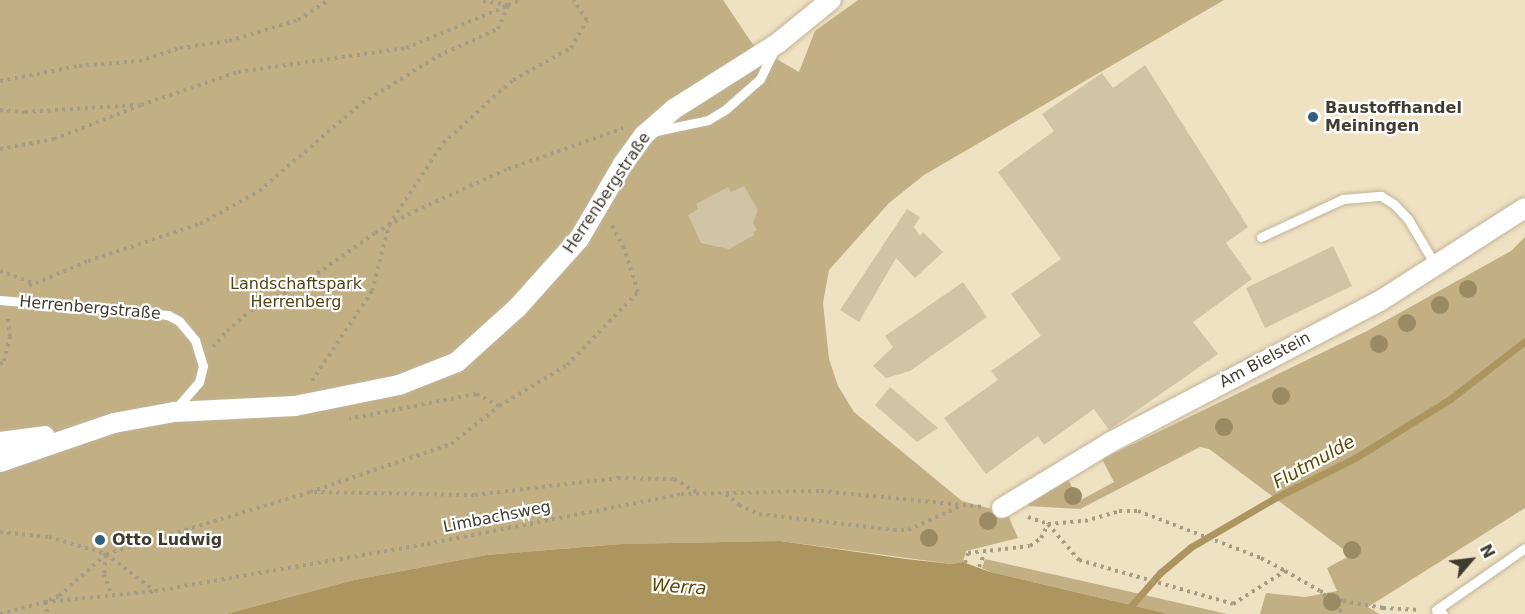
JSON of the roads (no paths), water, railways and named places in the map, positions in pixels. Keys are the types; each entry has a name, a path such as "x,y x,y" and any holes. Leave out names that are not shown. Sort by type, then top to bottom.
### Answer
{"street":[{"name":"Herrenbergstraße","path":"0,462 114,423 174,412 295,406 399,385 457,362 518,308 579,239 623,164 644,135 674,109 778,43 831,0"},
{"name":"Am Bielstein","path":"1002,508 1111,442 1380,301 1525,208"},
{"path":"0,442 41,436 72,436"}],"lane":[{"path":"644,135 708,120 726,109 760,79 778,43"},
{"path":"1261,237 1343,199 1381,196 1394,204 1408,219 1436,266"},
{"name":"Herrenbergstraße","path":"3,300 168,315 179,321 195,340 202,366 199,382 174,412"},
{"path":"1440,612 1525,548"}],"water":[{"name":"Werra","path":"780,541 906,559 952,564 963,562 990,572 1169,614 226,614 354,580 487,555 621,544"}],"waterway":[{"name":"Flutmulde","path":"1124,614 1160,573 1191,547 1275,498 1355,458 1450,399 1525,341"}],"place":[{"name":"Baustoffhandel Meiningen","path":"1313,117"},
{"name":"Otto Ludwig","path":"100,540"}],"park label":[{"name":"Landschaftspark Herrenberg","path":"296,293"}]}
